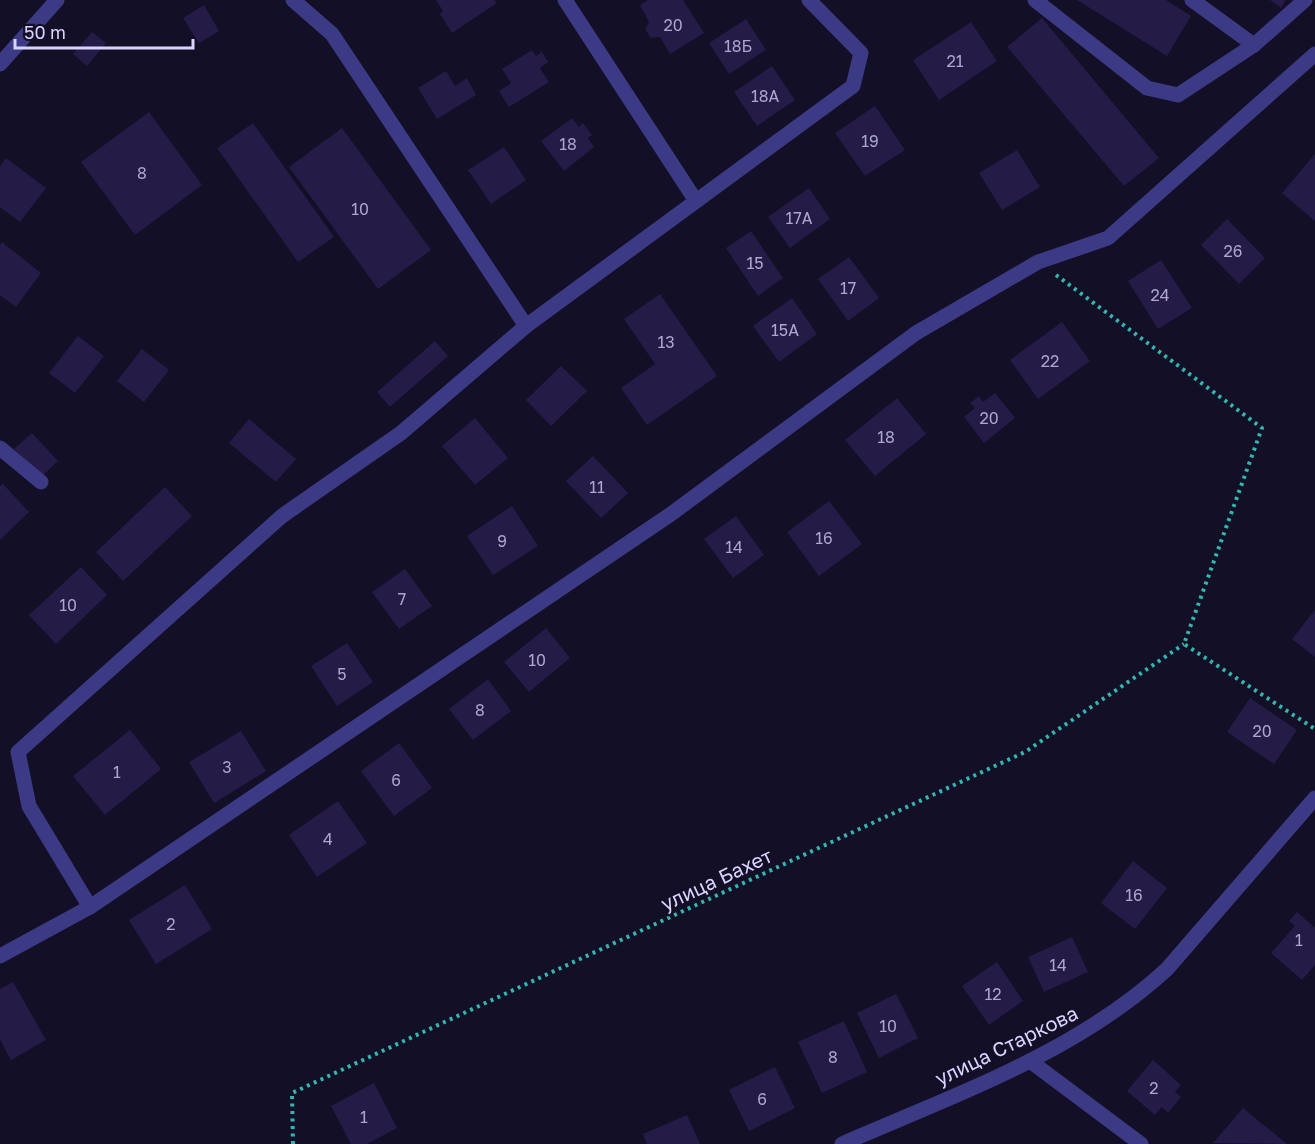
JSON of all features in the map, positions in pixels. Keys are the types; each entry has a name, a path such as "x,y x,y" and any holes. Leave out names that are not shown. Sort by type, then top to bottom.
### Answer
{"street":[{"path":"0,64 56,0"},
{"path":"293,0 332,34 526,326"},
{"path":"565,0 696,201"},
{"path":"90,907 29,806 18,752 282,516 401,433 526,326 853,86 861,54 809,0"},
{"path":"1035,0 1147,88 1178,95 1254,45 1305,0"},
{"path":"1192,0 1254,45"},
{"path":"0,956 90,907 670,514 916,333 1038,262 1108,238 1315,54"},
{"path":"0,448 41,482"},
{"name":"улица Старкова","path":"842,1144 1030,1061 1106,1018 1140,994 1167,969 1315,798"},
{"path":"1030,1061 1141,1144"}],"path":[{"path":"1038,262 1262,428 1184,644 1315,729"},
{"name":"улица Бахет","path":"293,1144 292,1093 1025,752 1184,644"}],"building":[{"path":"436,0 494,0 497,3 452,33 440,14 443,11"},
{"path":"648,0 683,0 704,33 670,54 660,37 651,38 645,29 649,22 640,5"},
{"path":"1077,0 1166,0 1191,16 1167,56"},
{"path":"1270,0 1286,0 1281,8"},
{"path":"204,5 219,31 199,43 183,18"},
{"path":"1042,18 1159,158 1124,186 1007,47"},
{"path":"746,19 766,50 729,74 709,43"},
{"path":"971,22 997,61 939,100 913,60"},
{"path":"92,32 106,43 87,66 73,54"},
{"path":"532,50 536,56 542,52 548,62 540,68 549,82 509,107 499,91 511,83 502,69"},
{"path":"772,66 795,100 757,126 734,92"},
{"path":"446,71 455,86 467,78 476,95 437,119 418,88"},
{"path":"875,106 905,150 865,176 835,133"},
{"path":"149,112 202,185 135,235 81,162"},
{"path":"572,118 579,127 583,123 592,135 588,138 594,147 564,171 541,141"},
{"path":"253,123 334,237 298,262 217,148"},
{"path":"342,128 431,250 378,289 289,167"},
{"path":"504,147 526,180 491,204 468,170"},
{"path":"1017,150 1040,187 1002,210 979,173"},
{"path":"1315,154 1315,221 1282,193"},
{"path":"6,158 46,188 20,222 0,207 0,166"},
{"path":"809,188 830,219 790,248 768,217"},
{"path":"1227,219 1265,258 1239,284 1201,245"},
{"path":"751,231 783,278 758,296 726,248"},
{"path":"2,242 41,273 16,307 0,295 0,245"},
{"path":"849,257 879,298 848,321 818,279"},
{"path":"1161,260 1192,308 1158,329 1128,281"},
{"path":"660,294 717,376 647,425 621,388 655,364 624,319"},
{"path":"792,298 817,334 779,362 753,326"},
{"path":"1062,322 1090,361 1038,399 1010,360"},
{"path":"78,336 104,356 75,393 49,373"},
{"path":"435,341 448,356 390,407 377,392"},
{"path":"142,349 169,370 144,402 117,381"},
{"path":"561,366 587,391 551,426 526,400"},
{"path":"995,393 1015,418 984,443 964,417 975,408 970,403 979,396 983,402"},
{"path":"897,398 926,434 875,476 845,440"},
{"path":"475,418 508,458 475,485 442,446"},
{"path":"249,419 296,459 276,482 229,443"},
{"path":"32,433 58,461 41,477 14,449"},
{"path":"593,456 628,493 601,518 566,481"},
{"path":"3,484 29,512 0,540 0,486"},
{"path":"165,487 192,516 123,581 96,552"},
{"path":"829,501 862,544 819,576 787,532"},
{"path":"512,506 538,546 493,575 467,536"},
{"path":"736,516 764,555 733,578 704,539"},
{"path":"81,567 107,595 56,644 29,615"},
{"path":"405,569 432,606 399,629 372,592"},
{"path":"1315,610 1315,657 1292,639"},
{"path":"546,628 570,658 529,692 504,662"},
{"path":"347,643 373,682 337,706 311,666"},
{"path":"488,679 511,711 473,740 449,709"},
{"path":"1250,698 1297,730 1274,764 1227,732"},
{"path":"130,730 161,769 105,815 73,776"},
{"path":"241,731 266,771 214,803 189,762"},
{"path":"399,743 432,788 394,816 361,771"},
{"path":"338,801 367,843 317,877 289,835"},
{"path":"1133,861 1167,888 1135,929 1101,903"},
{"path":"185,885 212,929 156,964 129,920"},
{"path":"1297,912 1315,928 1315,965 1302,980 1271,953 1295,926 1289,921"},
{"path":"1072,937 1088,972 1044,992 1028,957"},
{"path":"997,962 1023,1001 989,1025 962,986"},
{"path":"13,982 46,1040 11,1060 0,1040 0,989"},
{"path":"896,994 918,1038 879,1058 857,1013"},
{"path":"844,1021 867,1072 822,1093 798,1042"},
{"path":"1153,1060 1181,1085 1175,1092 1181,1097 1168,1113 1162,1107 1155,1115 1127,1091"},
{"path":"775,1067 795,1108 749,1131 729,1090"},
{"path":"374,1083 397,1128 367,1144 351,1144 331,1106"},
{"path":"1243,1108 1287,1144 1213,1143"},
{"path":"687,1115 700,1144 647,1144 643,1134"}]}
